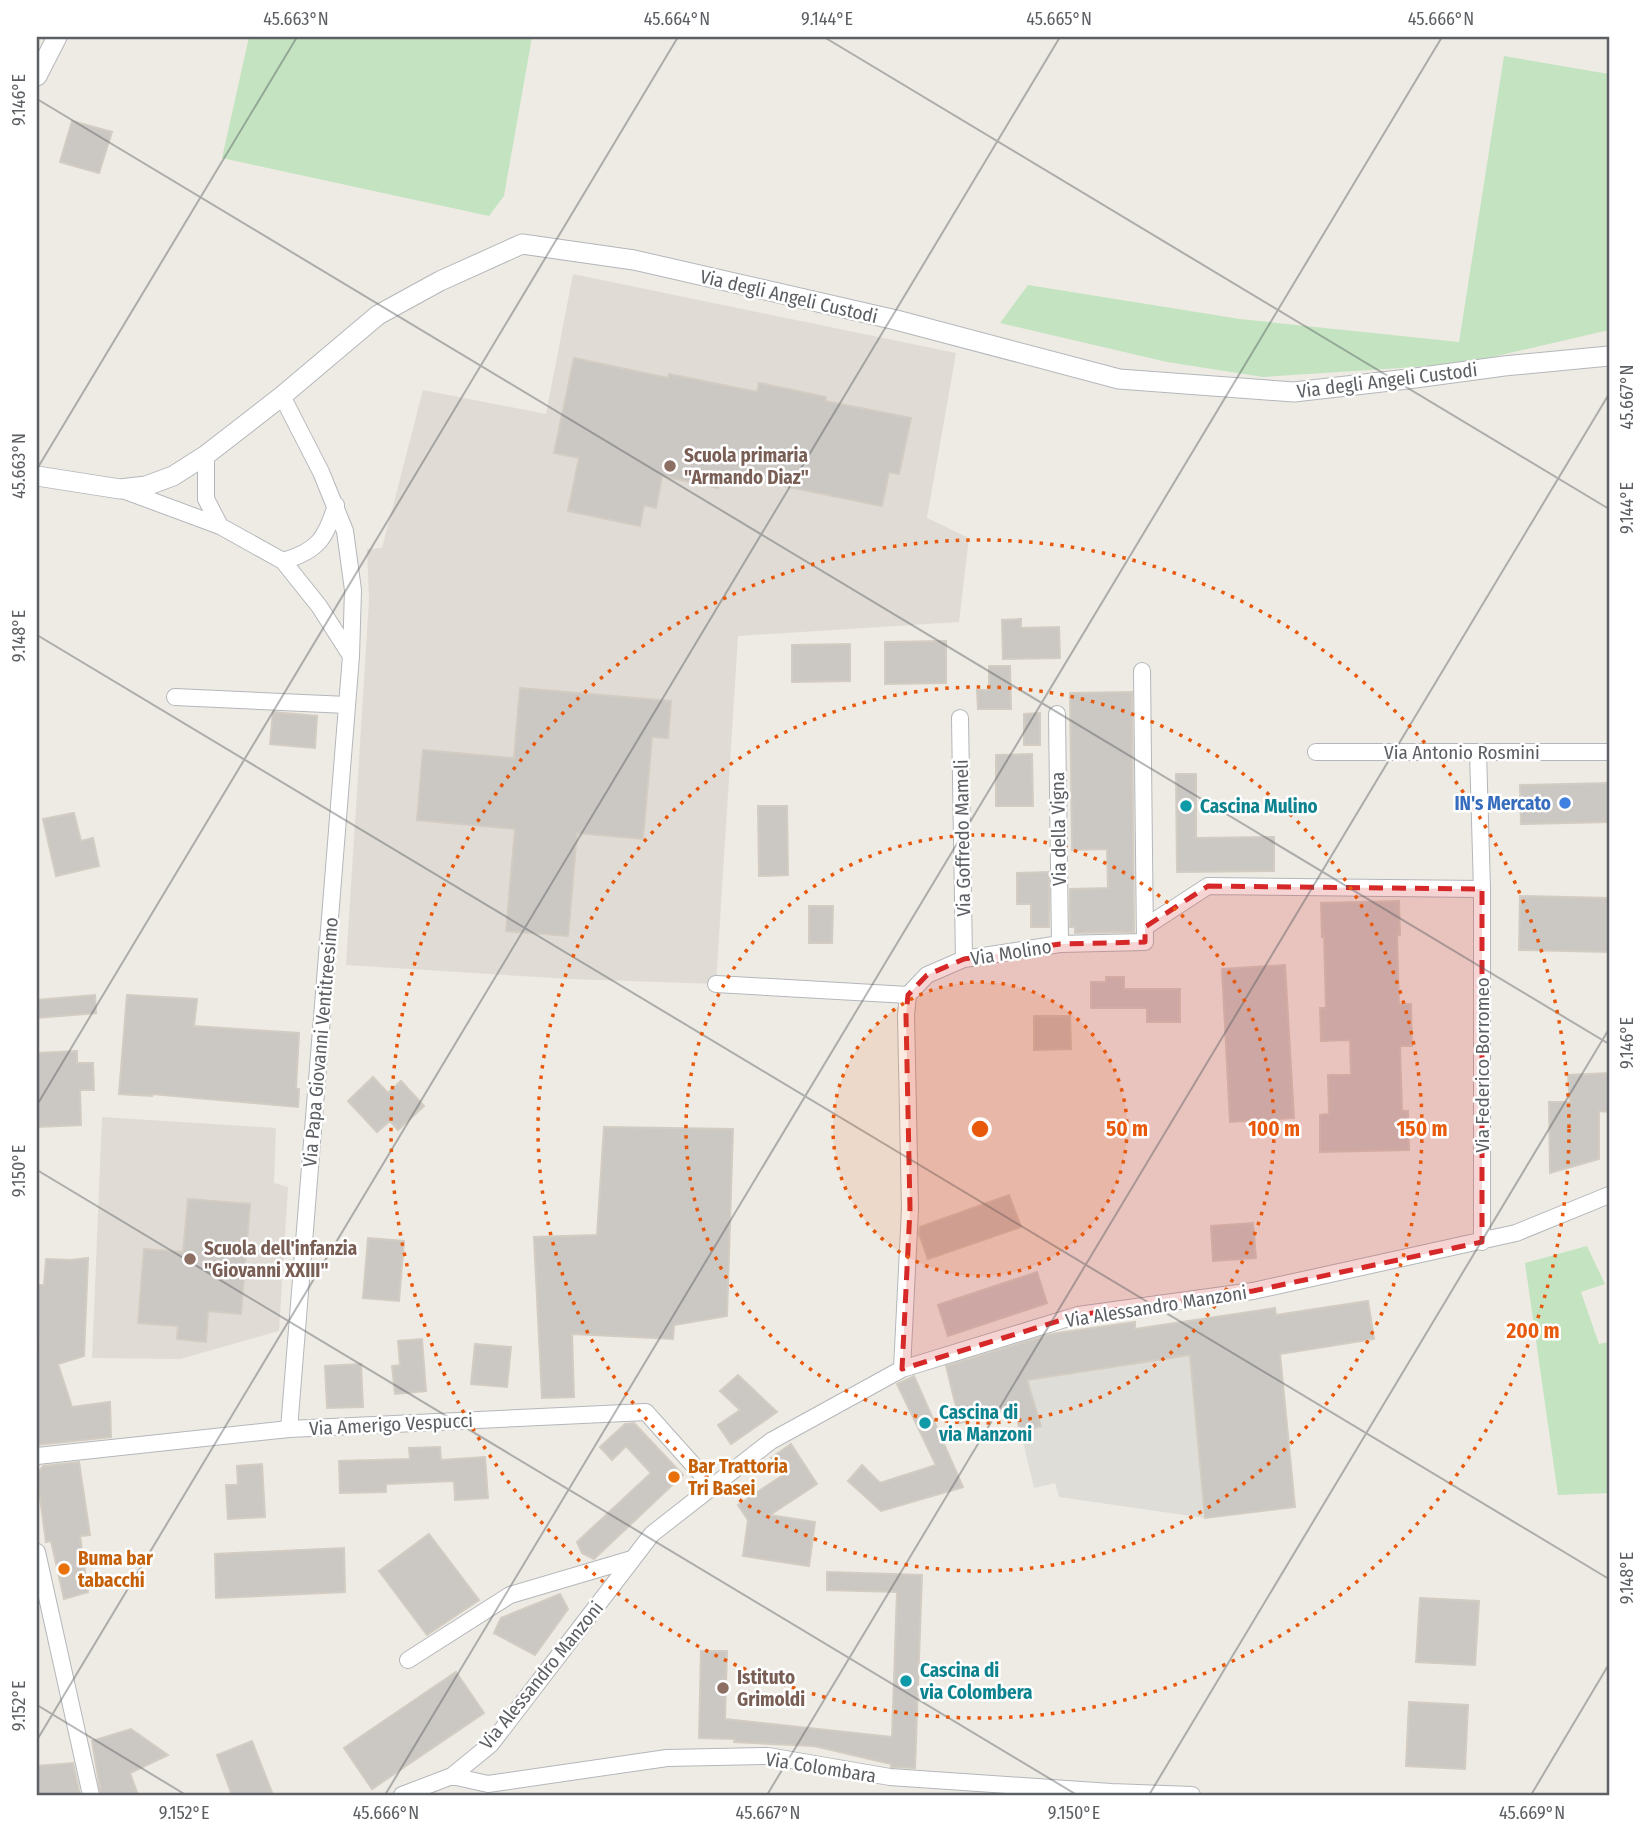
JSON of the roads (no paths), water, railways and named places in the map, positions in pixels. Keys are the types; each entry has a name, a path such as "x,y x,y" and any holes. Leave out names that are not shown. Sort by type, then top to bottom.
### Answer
{"street":[{"path":"37,76 57,37"},
{"name":"Via degli Angeli Custodi","path":"37,476 120,489 146,486 173,476 282,396 378,315 440,281 522,244 634,260 896,320 1119,379 1294,392 1609,356"},
{"name":"Via Papa Giovanni Ventitreesimo","path":"282,396 336,505 345,531 353,590 351,656 289,1429"},
{"path":"205,455 205,499 219,526"},
{"path":"120,489 219,526 283,561 319,606 351,656"},
{"path":"283,561 303,555 321,541 336,505"},
{"path":"1142,671 1145,927"},
{"path":"174,697 347,705"},
{"name":"Via della Vigna","path":"1057,714 1060,944"},
{"name":"Via Goffredo Mameli","path":"960,718 964,959"},
{"name":"Via Antonio Rosmini","path":"1315,752 1609,752"},
{"name":"Via Federico Borromeo","path":"1478,752 1482,888 1482,1242"},
{"path":"1145,927 1208,886 1482,888"},
{"name":"Via Molino","path":"908,995 927,975 964,959 1060,944 1145,942 1145,927"},
{"path":"716,984 908,995 905,1015 910,1209 902,1369"},
{"name":"Via Alessandro Manzoni","path":"402,1795 452,1776 491,1744 652,1534 771,1441 902,1369 1078,1315 1253,1291 1482,1242 1516,1233 1609,1195"},
{"name":"Via Amerigo Vespucci","path":"37,1456 289,1429 646,1412 712,1486"},
{"path":"37,1552 91,1795"},
{"name":"Via Alessandro Manzoni","path":"408,1660 510,1595 632,1559"},
{"name":"Via Colombara","path":"452,1776 488,1784 667,1758 768,1756 890,1777 1192,1795"}],"place":[{"name":"Scuola primaria \"Armando Diaz\"","path":"670,466"},
{"name":"IN's Mercato","path":"1565,803"},
{"name":"Cascina Mulino","path":"1186,806"},
{"name":"Scuola dell'infanzia \"Giovanni XXIII\"","path":"190,1259"},
{"name":"Cascina di via Manzoni","path":"925,1423"},
{"name":"Bar Trattoria Tri Basei","path":"674,1477"},
{"name":"Buma bar tabacchi","path":"64,1569"},
{"name":"Cascina di via Colombera","path":"906,1681"},
{"name":"Istituto Grimoldi","path":"723,1688"}]}
